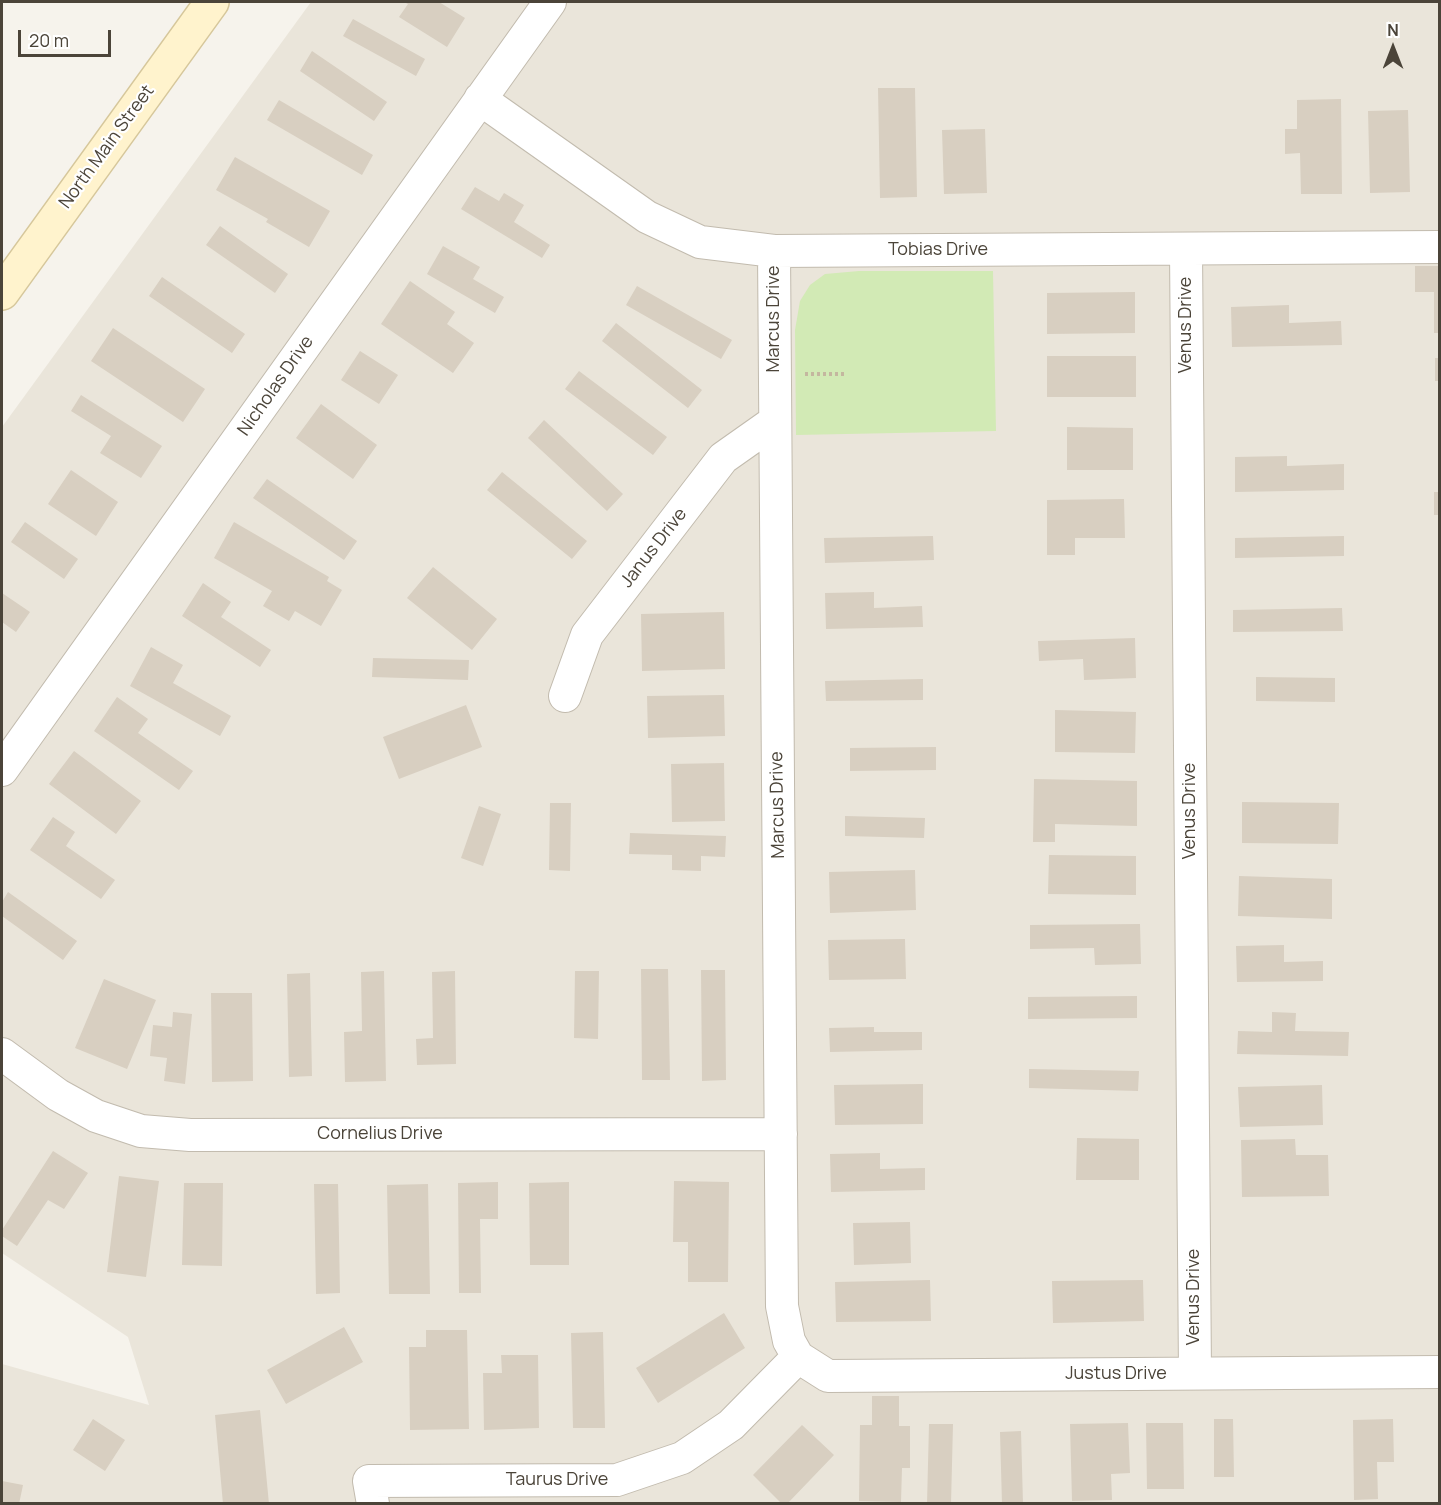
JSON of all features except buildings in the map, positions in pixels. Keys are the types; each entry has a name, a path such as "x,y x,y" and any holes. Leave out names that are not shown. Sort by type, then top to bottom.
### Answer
{"main road":[{"name":"North Main Street","path":"2,293 212,2"}],"street":[{"name":"Nicholas Drive","path":"2,770 550,2"},
{"name":"Tobias Drive","path":"480,99 647,217 700,243 774,251 1440,247"},
{"name":"Venus Drive","path":"1186,249 1194,1373"},
{"name":"Marcus Drive","path":"774,251 782,1306 789,1341 798,1357"},
{"name":"Janus Drive","path":"565,696 587,635 723,458 774,422"},
{"name":"Cornelius Drive","path":"2,1054 58,1095 96,1116 141,1131 190,1135 781,1134"},
{"name":"Justus Drive","path":"798,1357 828,1376 1440,1372"},
{"name":"Taurus Drive","path":"373,1503 369,1480 617,1479 682,1458 731,1425 798,1357"}],"shaded area":[{"path":"311,2 1439,2 1439,1503 2,1503 2,1364 149,1405 128,1337 2,1253 2,427"}],"green space":[{"path":"859,271 993,271 996,431 796,435 795,330 800,301 810,285 825,274"}]}
